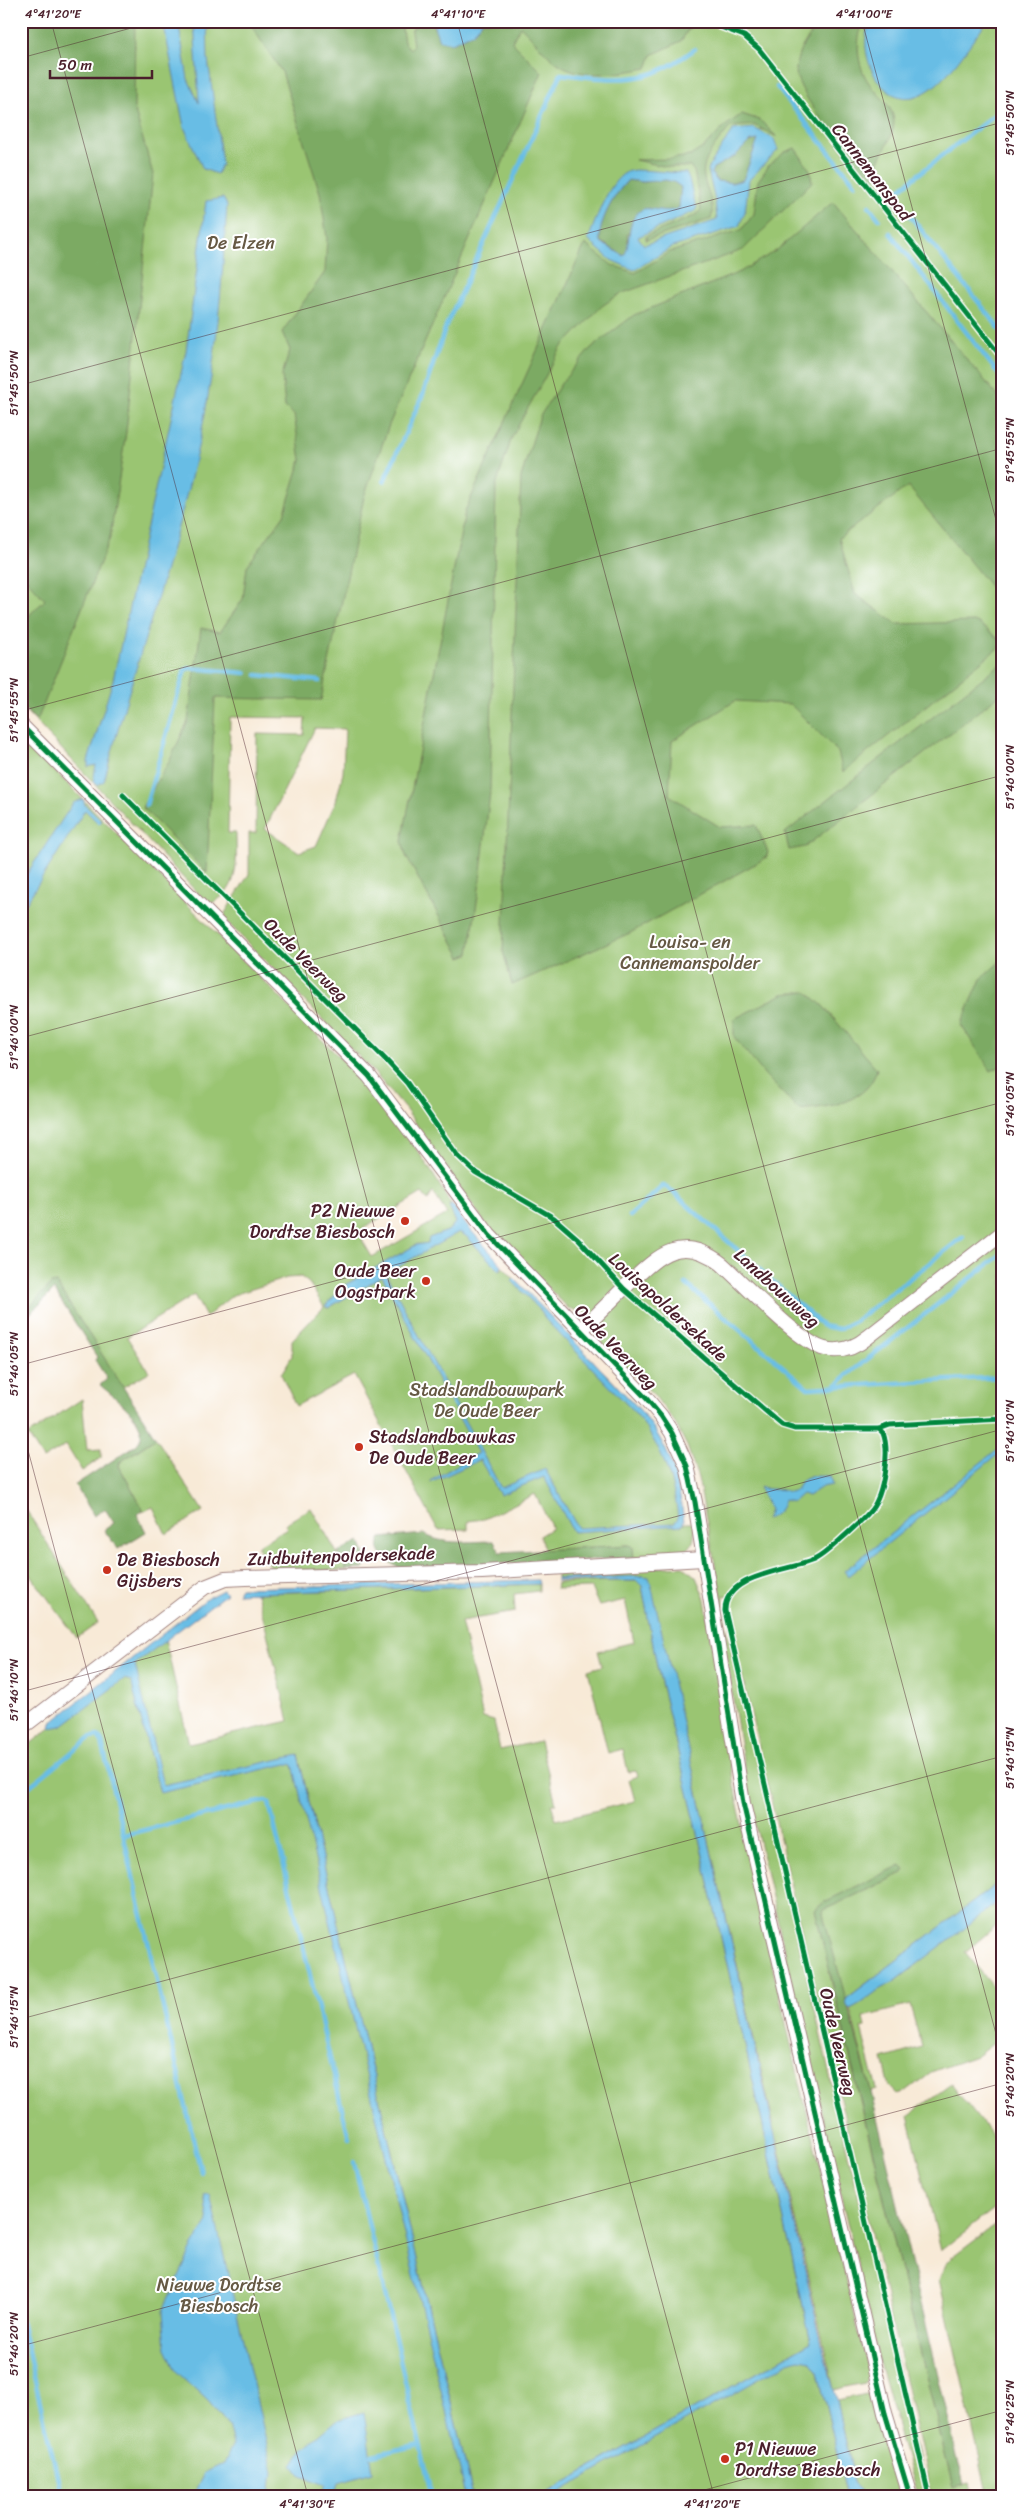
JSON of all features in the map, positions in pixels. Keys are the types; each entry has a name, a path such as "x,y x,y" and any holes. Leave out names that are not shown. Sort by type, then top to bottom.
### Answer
{"street":[{"name":"Oude Veerweg","path":"21,725 369,1076 489,1235 646,1398 672,1433 691,1480 703,1559 720,1647 743,1803 885,2413 910,2496"},
{"name":"Landbouwweg","path":"580,1331 656,1258 673,1250 690,1248 706,1253 722,1264 807,1341 827,1350 848,1348 868,1338 1003,1232"},
{"name":"Zuidbuitenpoldersekade","path":"28,1723 205,1587 220,1581 297,1575 482,1572 703,1559"}],"green space":[{"name":"Louisa- en Cannemanspolder","path":"21,21 1003,21 1003,1879 846,1999 829,1971 953,2487 970,2483 973,2496 932,2496 728,1614 728,1605 731,1597 724,1595 723,1613 927,2496 917,2496 880,2366 749,1797 716,1594 721,1594 698,1478 687,1446 674,1421 654,1395 603,1345 599,1335 599,1325 586,1312 569,1309 485,1223 406,1110 372,1070 225,920 225,913 249,874 249,833 256,833 257,734 304,735 305,718 230,717 228,833 236,833 236,863 235,873 228,890 212,903 206,902 21,706","holes":["315,728 345,729 343,773 336,801 316,846 299,852 265,829"]},
{"path":"21,21 135,21 134,108 153,174 126,432 110,538 37,721 21,706 21,623 45,600 21,573"},
{"path":"248,21 408,21 402,29 404,42 410,49 413,46 411,31 419,21 432,21 434,28 452,43 473,33 483,21 509,21 511,24 513,21 694,21 681,41 652,55 647,68 602,74 580,72 559,64 548,56 520,26 512,42 542,72 389,425 364,497 321,700 215,698 207,873 142,807 169,762 188,721 201,628 220,632 243,599 247,566 284,515 301,460 294,415 285,407 282,375 290,350 282,332 325,272 327,238 320,193 282,72"},
{"path":"826,21 865,21 859,35 858,44 862,69 869,83 888,105 893,115 894,127 877,167 872,186 816,112 799,82 796,72 801,49 814,31"},
{"path":"742,114 760,120 777,137 754,125 730,127 705,163 704,174 712,207 711,219 646,240 646,236 694,216 701,210 694,171 690,167 668,167 635,160 670,159 690,156 704,147 725,126"},
{"path":"758,140 743,180 732,183 717,181 711,173 713,168 740,147"},
{"path":"795,148 810,170 812,182 743,250 620,294 602,306 561,348 512,437 496,486 490,792 479,889 469,954 461,957 406,856 402,841 465,511 585,244 612,265 635,273 670,252 741,230 754,214 758,181 770,164 785,152"},
{"path":"628,180 643,182 666,180 674,182 681,187 679,208 670,213 647,208 627,235 629,247 624,256 600,241 600,233 608,209 617,193"},
{"path":"833,202 1003,402 1003,602 908,486 839,538 855,594 897,624 977,622 999,639 1002,645 843,772 838,752 790,704 735,701 672,741 669,795 720,827 756,825 768,852 766,858 630,933 512,985 503,951 521,477 540,416 562,382 591,348 634,315 740,272 777,250"},
{"path":"1003,662 1003,692 805,847 789,850 785,833"},
{"name":"Stadslandbouwpark De Oude Beer","path":"21,737 367,1085 390,1113 433,1173 451,1205 449,1206 456,1222 448,1231 430,1238 428,1243 424,1245 418,1244 345,1285 325,1307 328,1308 457,1232 463,1233 500,1271 503,1267 641,1411 656,1432 668,1454 676,1477 682,1514 681,1526 684,1523 694,1523 693,1541 689,1548 680,1554 634,1558 629,1545 545,1550 539,1536 552,1528 535,1494 484,1519 468,1521 468,1529 438,1530 354,1375 296,1406 281,1374 292,1356 292,1340 324,1307 309,1283 301,1277 287,1278 233,1295 206,1317 194,1295 127,1337 149,1372 123,1387 97,1350 56,1283 21,1318","holes":["433,1192 447,1214 372,1257 362,1240 367,1236 363,1228 422,1193 428,1200"]},
{"path":"1003,959 1003,1065 991,1071 961,1025 981,979"},
{"path":"806,991 823,1006 877,1069 865,1089 856,1096 834,1105 799,1110 765,1075 734,1037 734,1019 783,994"},
{"path":"56,1283 156,1438 120,1462 119,1466 144,1511 137,1514 146,1532 118,1549 104,1530 114,1523 105,1509 94,1516 75,1485 136,1445 141,1437 140,1429 130,1412 100,1385 107,1379 95,1360 97,1357 54,1290 21,1323 21,1316 51,1284"},
{"path":"82,1399 87,1450 101,1449 101,1458 82,1471 66,1445 43,1459 28,1435"},
{"path":"156,1438 203,1511 166,1534 153,1507 144,1511 119,1466 120,1462"},
{"path":"21,1502 98,1623 77,1638 21,1562"},
{"path":"311,1508 347,1570 274,1571 257,1546 287,1528 285,1524"},
{"path":"424,1534 432,1538 449,1541 494,1541 500,1552 629,1545 633,1547 634,1558 401,1568 392,1564 380,1553 379,1543 381,1538"},
{"path":"360,1541 368,1562 363,1569 347,1570 338,1552"},
{"path":"683,1566 696,1577 705,1599 734,1785 760,1913 869,2376 864,2383 834,2390 649,1578 643,1576 556,1579 558,1574"},
{"name":"Nieuwe Dordtse Biesbosch","path":"637,1581 642,1586 657,1666 697,1829 811,2342 541,2496 473,2496 298,1755 469,2496 21,2496 21,1751 165,1639 189,1744 289,1721 257,1593 539,1584 539,1591 514,1594 515,1612 461,1621 483,1718 494,1721 500,1750 540,1741 556,1803 551,1803 556,1820 635,1801 629,1779 638,1776 636,1771 628,1772 623,1749 608,1753 588,1670 602,1666 598,1651 634,1642 625,1600 599,1606 591,1588 556,1589 557,1583"},
{"path":"901,1865 905,1869 903,1873 824,1910 823,1914 871,2092 964,2485 953,2488 815,1910 824,1902"},
{"path":"993,1905 1003,1920 965,1952 1003,1999 1003,2036 978,2055 931,2072 905,2092 897,2094 890,2087 883,2059 922,2047 910,2005 864,2017 866,2027 861,2028 877,2090 871,2092 850,2009 883,1986 893,1983"},
{"path":"951,2084 1003,2150 1003,2202 941,2250 908,2116"},
{"path":"1003,2219 1003,2496 988,2496 939,2279 945,2263"},
{"path":"810,2348 818,2372 847,2496 548,2496"},
{"path":"867,2394 874,2397 904,2496 863,2496 854,2481 837,2400"}],"water":[{"path":"163,21 178,21 188,79 199,103 194,21 207,21 208,59 222,164 217,174 203,169 184,127"},
{"path":"432,21 483,21 473,33 452,43 439,40"},
{"path":"871,21 987,21 964,54 935,86 913,97 900,97 889,92 880,83 868,58 867,32"},
{"path":"754,128 774,139 778,150 749,180 745,212 739,226 673,247 634,270 611,260 588,240 600,209 612,187 626,172 635,170 686,173 697,207 695,211 638,237 644,245 717,220 708,170 733,130","holes":["758,140 743,180 732,183 717,181 711,173 713,168 735,156 750,141","628,180 643,182 666,180 674,182 681,187 679,208 668,211 644,209 636,215 631,226 624,256 600,242 600,234 608,209 617,193"]},
{"path":"223,198 227,205 221,291 211,377 201,434 180,522 104,781 98,785 93,782 96,765 88,767 88,761 113,680 186,351 206,201"},
{"path":"83,799 85,805 102,821 99,824 85,810 21,911 21,883 73,803"},
{"path":"452,1205 467,1226 502,1265 500,1271 466,1236 459,1232 387,1273 387,1276 501,1488 545,1469 578,1528 674,1523 678,1518 673,1489 665,1463 653,1439 637,1415 545,1319 542,1312 512,1281 514,1278 641,1411 651,1425 666,1450 671,1463 679,1489 684,1521 682,1525 573,1532 544,1477 500,1495 480,1460 430,1483 478,1453 383,1278 381,1277 328,1308 325,1306 345,1285 416,1245 428,1243 429,1238 448,1231 456,1222 449,1207"},
{"path":"1003,1451 1003,1455 996,1456 848,1576 844,1571 994,1452"},
{"path":"812,1476 830,1476 832,1485 822,1487 808,1496 802,1494 793,1502 784,1500 778,1512 766,1520 770,1510 759,1487 789,1492 796,1490 801,1481"},
{"path":"649,1577 651,1584 825,2358 837,2400 854,2481 863,2496 847,2496 818,2372 810,2361 799,2359 789,2362 553,2496 541,2496 811,2342 697,1829 657,1666 642,1586 637,1581 556,1581 556,1579"},
{"path":"538,1580 539,1584 238,1594 240,1588"},
{"path":"223,1590 226,1594 135,1664 163,1785 298,1755 473,2496 466,2496 293,1765 287,1764 160,1793 131,1681 124,1679 62,1726 50,1728 51,1723 209,1597"},
{"path":"1003,1879 1003,1898 893,1983 850,2009 847,2006 846,1999"},
{"path":"210,2195 273,2471 270,2496 193,2496 204,2473 223,2464 233,2445 228,2425 208,2401 176,2371 166,2349 163,2311 193,2246 208,2222 204,2196"},
{"path":"364,2412 373,2472 339,2482 336,2492 339,2496 319,2496 326,2485 301,2476 293,2465 302,2450 337,2420"}],"waterway":[{"path":"384,481 422,397 446,326 561,74 604,78 637,77 654,73 695,49"},
{"path":"777,87 855,184"},
{"path":"896,192 1003,108"},
{"path":"869,206 879,219"},
{"path":"911,217 1003,333"},
{"path":"890,233 1003,380"},
{"path":"146,805 185,670 190,668 246,673"},
{"path":"257,675 320,681"},
{"path":"630,1216 663,1186 667,1187 823,1326 839,1329 855,1321 963,1237"},
{"path":"836,1386 846,1376 1003,1253"},
{"path":"686,1284 808,1388 1003,1377"},
{"path":"21,1793 91,1737 98,1736 102,1742 201,2172"},
{"path":"124,1835 250,1804 266,1801 269,1803 349,2138"},
{"path":"354,2162 432,2496"},
{"path":"21,2321 62,2496"},
{"path":"372,2455 420,2445"}],"cycle path":[{"name":"Cannemanspad","path":"705,21 744,36 759,49 1003,359"},
{"path":"21,725 369,1076 489,1235 646,1398 672,1433 687,1466 695,1502 743,1803 885,2413 910,2496"},
{"name":"Louisapoldersekade","path":"123,795 385,1059 407,1083 457,1155 475,1172 554,1218 578,1239 624,1289 782,1425 795,1429 879,1429 883,1433 886,1461 882,1483 876,1503 868,1514 818,1558 759,1576 735,1589 727,1599 725,1611 929,2496"},
{"path":"879,1429 890,1425 1003,1419"}],"place":[{"name":"P2 Nieuwe Dordtse Biesbosch","path":"405,1221"},
{"name":"Oude Beer Oogstpark","path":"426,1281"},
{"name":"Stadslandbouwkas De Oude Beer","path":"359,1447"},
{"name":"De Biesbosch Gijsbers","path":"107,1570"},
{"name":"P1 Nieuwe Dordtse Biesbosch","path":"725,2459"}],"park label":[{"name":"De Elzen","path":"241,243"}]}
